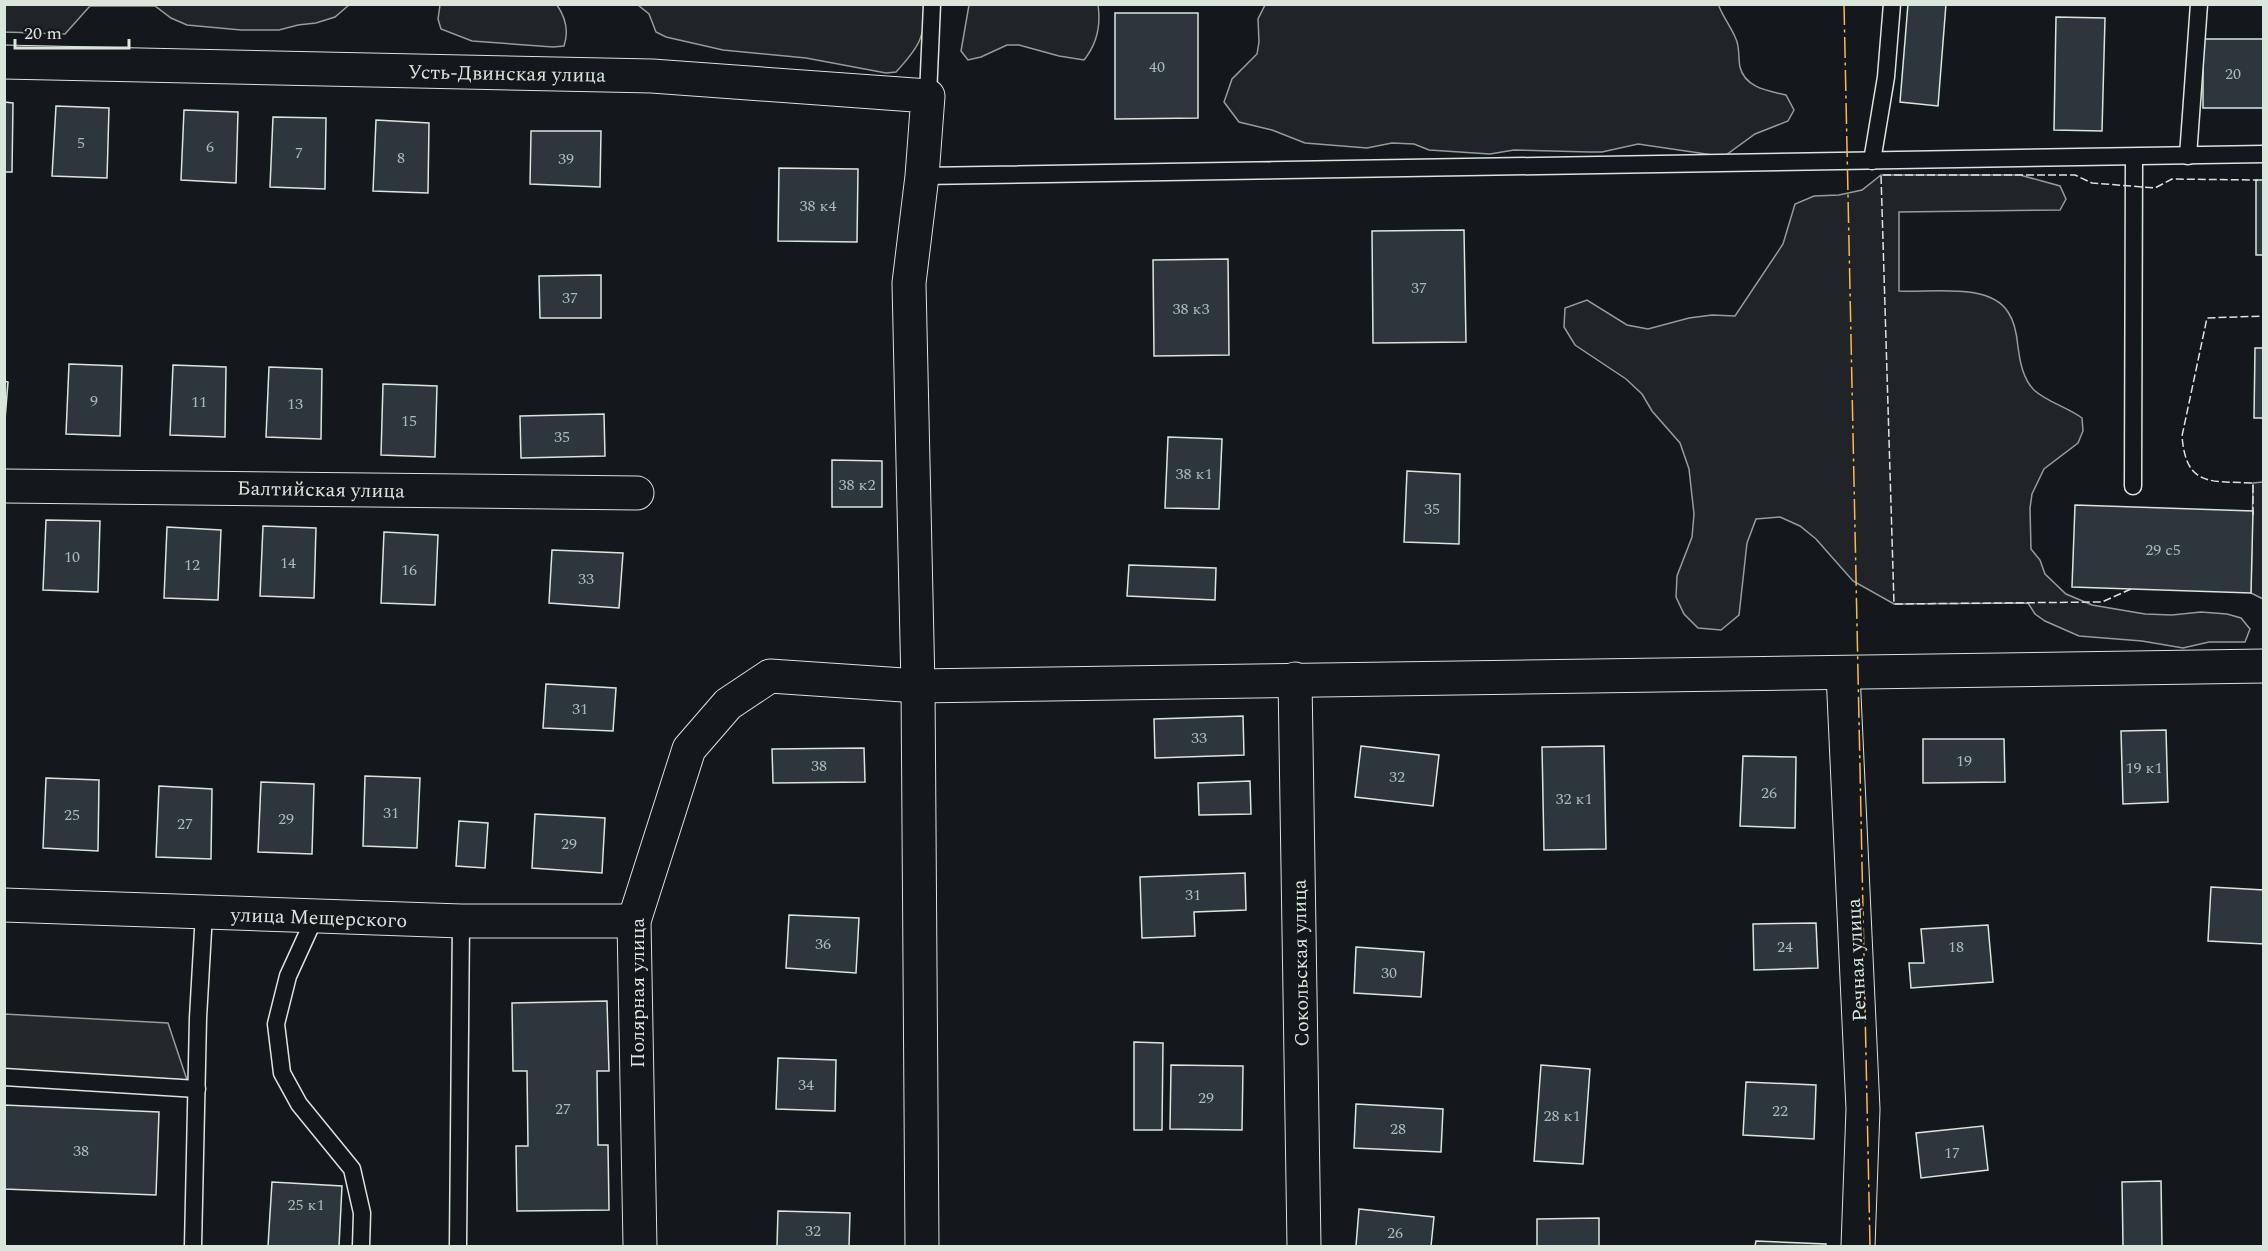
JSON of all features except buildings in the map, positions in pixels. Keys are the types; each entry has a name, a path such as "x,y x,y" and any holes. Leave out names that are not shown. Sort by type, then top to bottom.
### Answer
{"street":[{"name":"Усть-Двинская улица","path":"4,62 652,76 928,96"},
{"path":"922,1246 918,686 909,283 928,96"},
{"name":"Балтийская улица","path":"4,486 637,493"},
{"path":"918,686 2264,666"},
{"name":"Речная улица","path":"1843,673 1863,1109 1858,1246"},
{"name":"Полярная улица","path":"640,1246 633,921 689,749 728,704 770,676 918,686"},
{"name":"Сокольская улица","path":"1295,679 1304,1246"},
{"name":"улица Мещерского","path":"4,905 461,921 633,921"}],"lane":[{"path":"928,96 932,4"},
{"path":"1872,161 1886,77 1892,4"},
{"path":"2188,156 2199,4"},
{"path":"921,176 2264,154"},
{"path":"2133,486 2134,157"},
{"path":"193,1246 204,913"},
{"path":"315,917 288,976 276,1024 282,1072 299,1104 352,1169 362,1213 361,1246"},
{"path":"458,1246 461,921"},
{"path":"4,1077 197,1089"}],"shaded area":[{"path":"5,4 349,5 335,17 279,30 241,30 187,25 171,18 155,6 90,6 65,34 5,32"},
{"path":"1718,4 1737,42 1740,67 1747,80 1758,87 1786,95 1794,110 1788,121 1755,134 1726,155 1638,144 1602,152 1514,150 1490,154 1429,150 1414,144 1392,143 1367,148 1305,143 1272,130 1239,122 1224,102 1232,79 1257,54 1258,19 1265,5"},
{"path":"440,5 557,5 566,25 564,46 472,41 441,29 438,19"},
{"path":"638,5 927,5 919,42 896,72 886,73 806,58 723,50 666,37 656,32 649,14"},
{"path":"969,5 1098,5 1097,34 1084,60 1019,45 1007,45 981,57 968,60 961,51"},
{"path":"1881,175 2020,175 2060,186 2066,199 2060,210 1899,212 1899,291 1958,291 1987,296 1999,303 2012,320 2021,364 2030,386 2045,398 2082,418 2083,431 2078,443 2044,469 2032,494 2031,549 2040,560 2045,574 2066,594 2092,605 2145,614 2172,615 2201,612 2227,614 2241,618 2250,629 2245,642 2209,642 2183,648 2142,641 2079,636 2045,621 2035,614 2028,603 1894,604 1853,581 1816,539 1800,526 1780,517 1756,519 1747,543 1739,615 1721,630 1698,628 1684,614 1676,597 1677,576 1692,537 1694,514 1689,469 1680,443 1652,411 1642,394 1626,379 1575,345 1564,327 1565,308 1587,300 1627,325 1648,329 1689,318 1712,315 1735,316 1783,244 1795,204 1814,196 1839,195 1862,190"},
{"path":"2263,482 2263,599 2251,593 2253,483"},
{"path":"4,1014 168,1023 187,1080 5,1069"}],"fence":[{"path":"2131,589 2102,602 1894,604 1881,175 2075,175 2092,183 2155,188 2172,179 2258,180"},
{"path":"2253,515 2253,483 2213,481 2195,473 2184,453 2182,436 2207,318 2264,316"}],"power":[{"path":"1844,4 1870,1246"}]}
